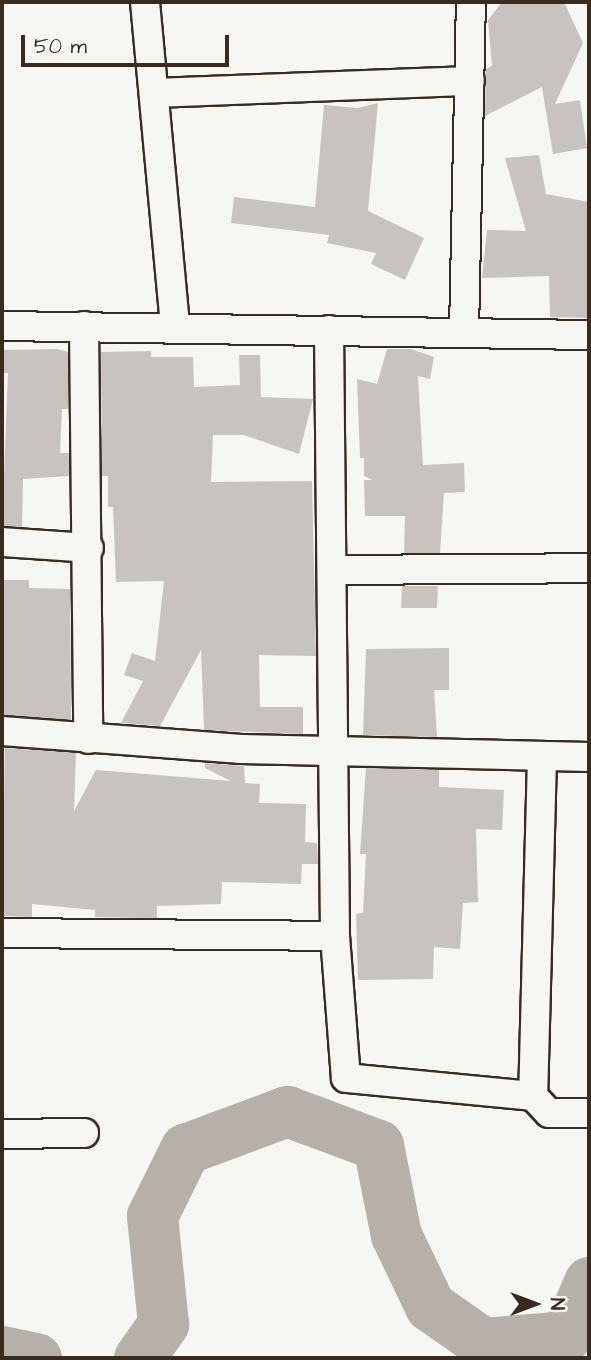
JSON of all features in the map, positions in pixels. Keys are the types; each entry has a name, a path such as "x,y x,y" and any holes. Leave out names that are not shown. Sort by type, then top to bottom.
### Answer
{"street":[{"path":"145,2 175,326"},
{"path":"464,332 471,2"},
{"path":"155,93 470,81"},
{"path":"2,326 175,326 589,335"},
{"path":"83,326 89,548 88,739"},
{"path":"329,330 335,936 346,1078 533,1096 549,1113 589,1113"},
{"path":"2,542 89,548"},
{"path":"332,570 589,568"},
{"path":"2,731 88,739 333,753 589,757"},
{"path":"533,1096 542,757"},
{"path":"2,933 335,936"},
{"path":"2,1134 84,1133"}],"building":[{"path":"502,2 564,2 583,43 555,104 580,100 587,148 553,154 542,87 485,116 486,69 492,66 488,20"},
{"path":"378,103 368,211 424,238 405,280 371,264 376,253 327,243 329,235 231,223 234,197 315,207 324,105 358,108"},
{"path":"539,155 546,194 589,202 589,318 550,317 549,276 482,278 487,230 526,231 505,158"},
{"path":"57,349 68,352 68,409 62,409 60,453 69,453 69,476 23,479 22,527 2,526 8,373 3,373 3,350"},
{"path":"387,349 411,349 434,357 430,379 418,376 423,465 464,463 465,492 444,493 440,553 404,553 405,516 365,516 364,480 373,480 364,476 364,458 360,458 357,379 377,384"},
{"path":"151,351 151,357 193,357 194,387 240,385 239,355 260,355 261,397 313,399 299,454 244,435 213,435 211,482 312,481 316,656 259,655 260,707 303,707 303,734 204,730 201,650 160,726 121,723 143,681 124,675 132,653 155,661 164,581 116,582 113,507 108,507 108,476 102,476 101,352"},
{"path":"2,580 29,580 29,588 70,589 71,720 2,715"},
{"path":"402,586 438,586 437,608 401,608"},
{"path":"449,648 449,690 434,690 437,737 363,735 366,649"},
{"path":"5,748 76,753 74,811 96,770 231,781 205,768 205,763 244,766 245,783 260,784 259,803 306,804 305,842 317,843 318,864 302,864 301,884 222,882 221,904 157,906 157,918 95,917 95,910 32,904 32,917 2,916"},
{"path":"366,768 439,770 439,787 504,790 502,830 476,829 478,902 463,903 460,949 434,947 433,979 358,980 356,914 363,913 366,854 360,854"}],"waterway":[{"path":"139,1358 163,1324 152,1216 185,1149 287,1111 378,1145 396,1235 430,1306 483,1343 566,1336 589,1282"},
{"path":"2,1351 36,1358"}]}
